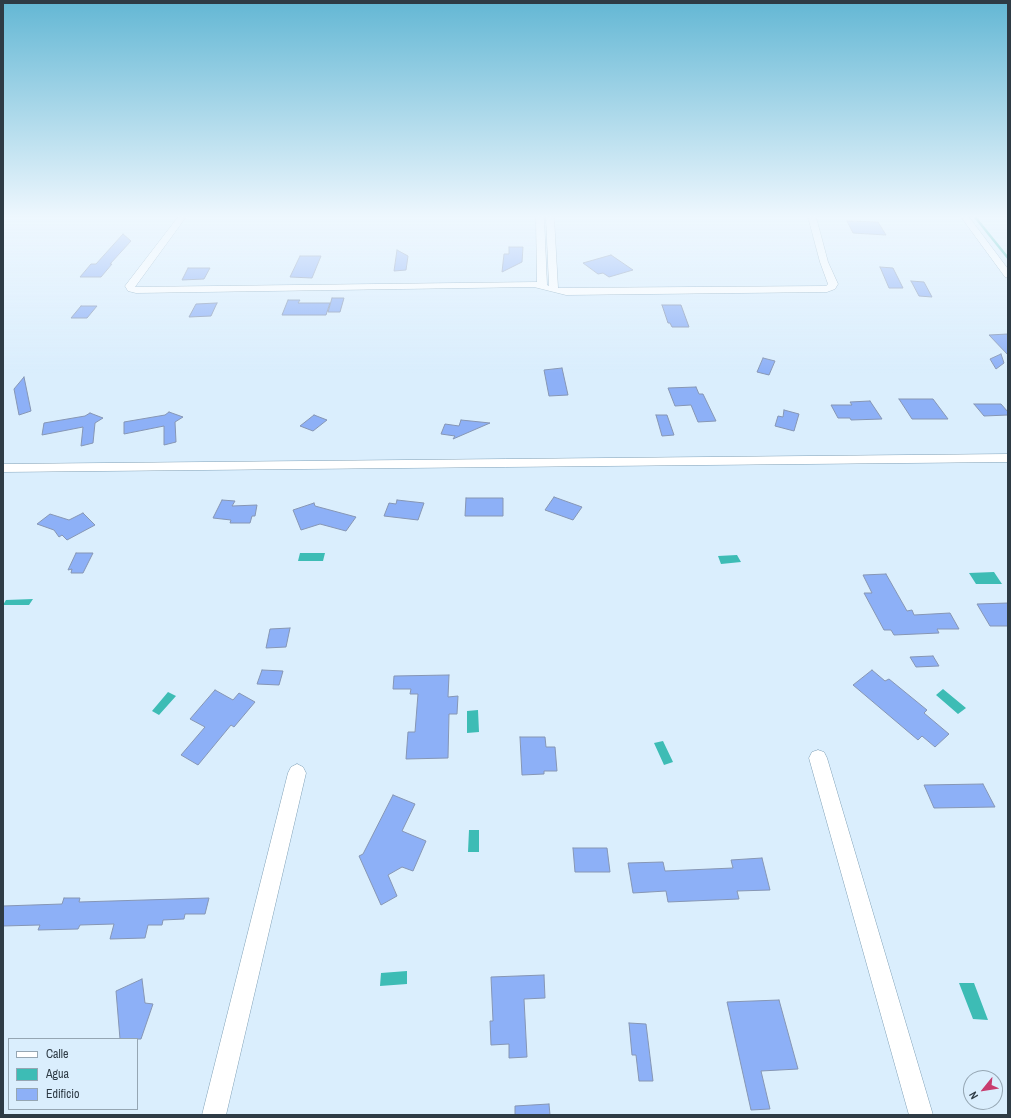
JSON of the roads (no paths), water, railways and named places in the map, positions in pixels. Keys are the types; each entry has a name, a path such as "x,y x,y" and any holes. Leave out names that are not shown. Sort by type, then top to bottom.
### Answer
{"street":[{"path":"143,269 130,286 131,289 542,285 554,290 566,292 832,287 833,284 827,269"},
{"path":"542,269 542,285"},
{"path":"553,269 554,290"},
{"path":"3,468 1008,458"},
{"path":"818,758 921,1115"},
{"path":"214,1115 297,773"}],"water":[{"path":"300,553 325,553 323,561 298,561"},
{"path":"737,555 741,562 721,564 718,556"},
{"path":"994,572 1002,584 976,584 969,573"},
{"path":"33,599 29,605 3,605 6,600"},
{"path":"943,689 966,708 958,714 936,695"},
{"path":"168,692 176,696 159,715 152,711"},
{"path":"478,710 479,732 467,733 467,711"},
{"path":"663,741 673,762 664,765 654,743"},
{"path":"469,830 479,830 479,852 468,852"},
{"path":"407,971 407,984 380,986 381,973"},
{"path":"959,983 974,983 988,1020 973,1019"}]}
